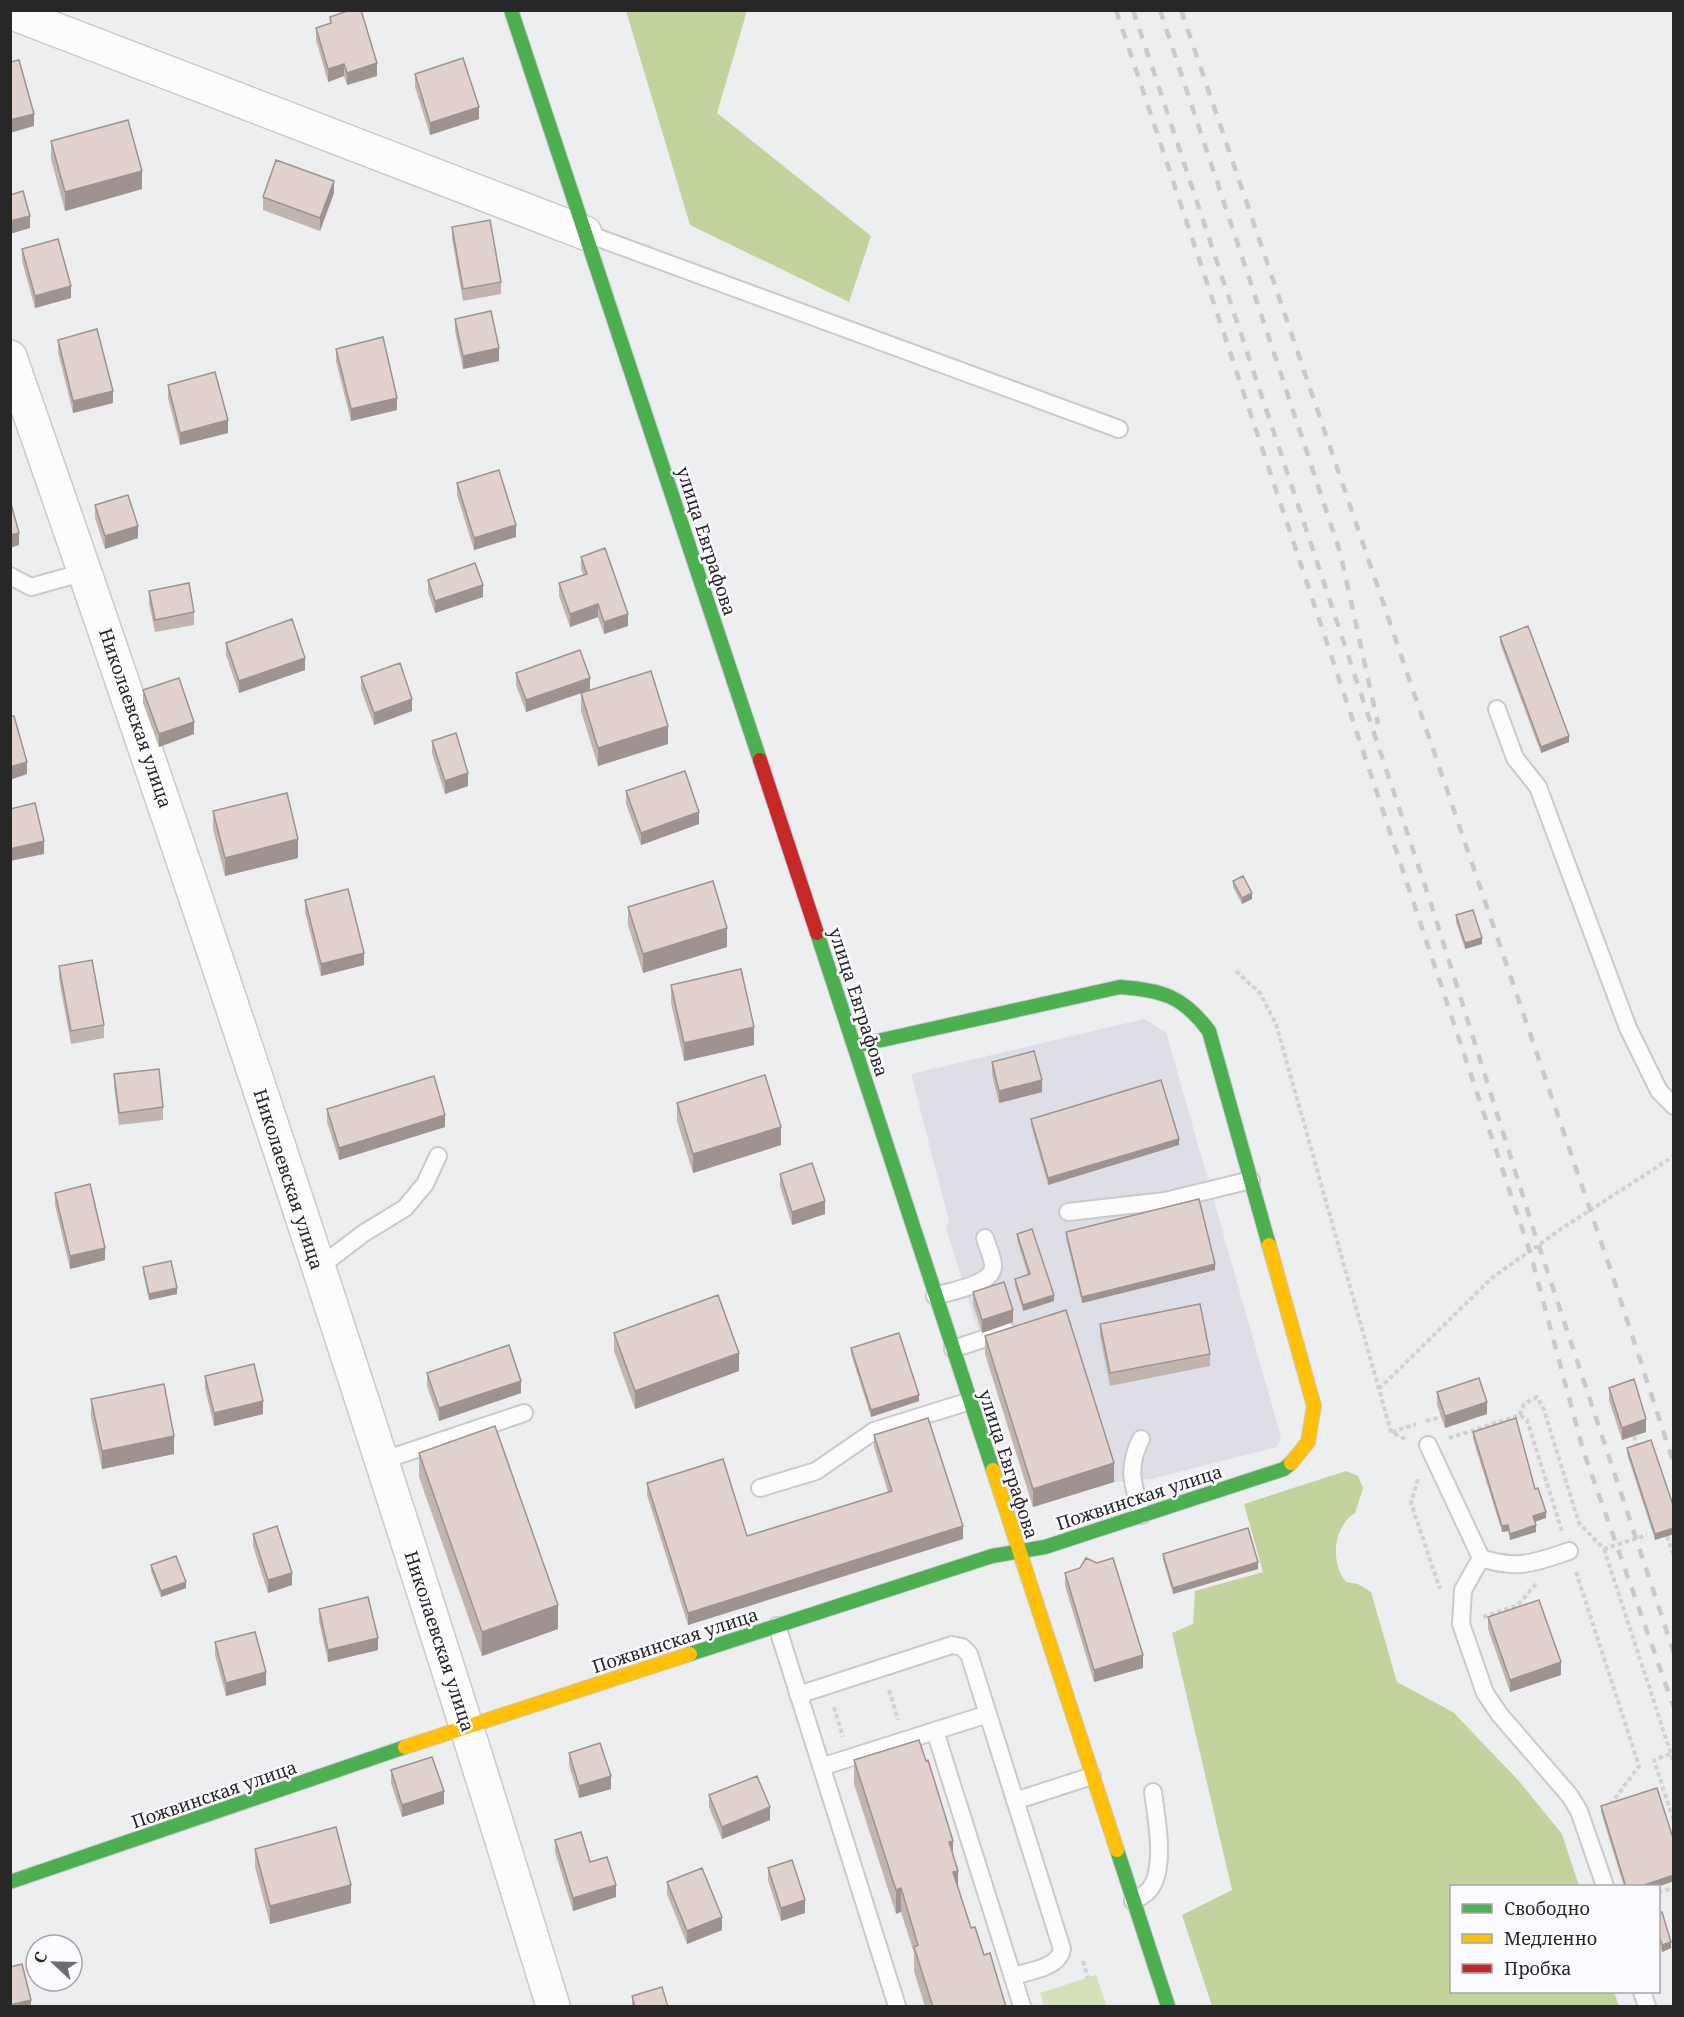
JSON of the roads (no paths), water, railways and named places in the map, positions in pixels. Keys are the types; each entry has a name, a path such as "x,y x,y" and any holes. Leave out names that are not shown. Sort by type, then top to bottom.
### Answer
{"street":[{"name":"улица Евграфова","path":"511,10 855,1046 1168,2007"},
{"path":"10,12 585,233"},
{"name":"Николаевская улица","path":"10,357 172,821 467,1726 553,2007"},
{"path":"855,1046 1120,987 1144,988 1170,994 1194,1009 1209,1031 1251,1180"},
{"name":"Пожвинская улица","path":"10,1882 467,1726 992,1556 1045,1547 1284,1469 1303,1453 1314,1430 1314,1406 1251,1180"}],"lane":[{"path":"585,233 1119,429"},
{"path":"10,576 31,587 85,572"},
{"path":"1497,709 1515,758 1538,787 1628,1028 1659,1091 1674,1106"},
{"path":"318,1268 364,1233 405,1208 425,1184 438,1156"},
{"path":"1068,1212 1165,1201 1251,1180"},
{"path":"935,1296 982,1282 990,1275 993,1267 984,1238"},
{"path":"953,1348 1016,1328"},
{"path":"760,1488 816,1471 874,1431 970,1401"},
{"path":"381,1461 524,1413"},
{"path":"1141,1439 1132,1458 1133,1485 1142,1515"},
{"path":"1428,1445 1481,1558 1502,1565 1526,1566 1569,1551"},
{"path":"1481,1558 1463,1590 1461,1624 1485,1693 1500,1715 1570,1796 1580,1814 1604,1885"},
{"path":"777,1626 897,2007"},
{"path":"798,1695 952,1645 962,1647 969,1654 1062,1949 1061,1957 1056,1962 1013,1976"},
{"path":"821,1767 988,1714"},
{"path":"935,1731 1022,2007"},
{"path":"1015,1801 1092,1776"},
{"path":"1133,1901 1149,1890 1157,1866 1159,1842 1153,1792"}],"railway":[{"path":"1116,10 1530,1252 1583,1450 1674,1708"},
{"path":"1133,10 1432,907 1533,1228 1674,1653"},
{"path":"1160,10 1340,552 1378,724"},
{"path":"1181,10 1611,1271 1674,1464"}]}
